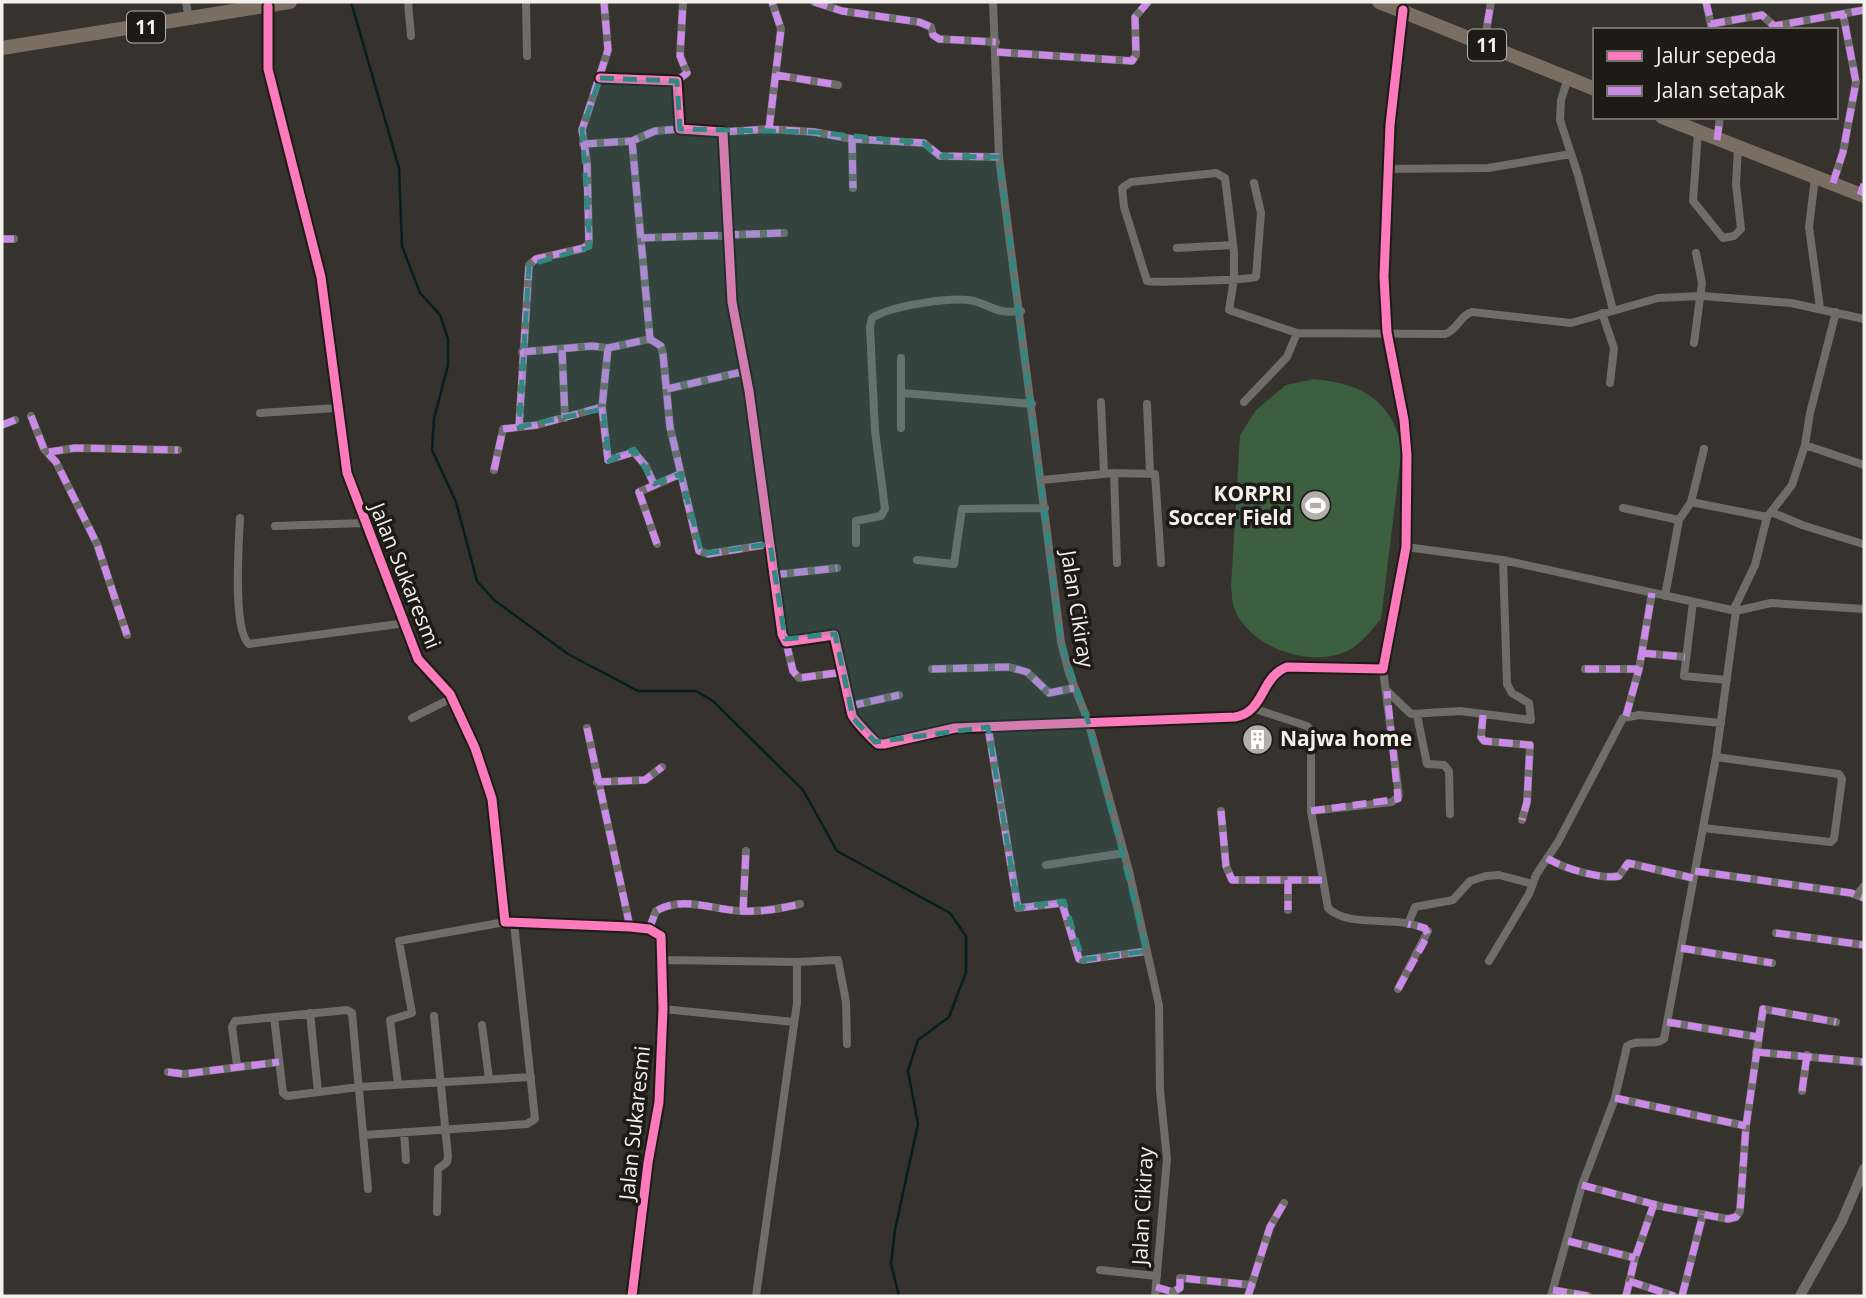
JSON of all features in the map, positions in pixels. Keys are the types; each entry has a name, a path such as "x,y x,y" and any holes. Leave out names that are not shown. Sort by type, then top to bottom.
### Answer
{"highway":[{"name":"11","path":"2,48 290,2"},
{"name":"11","path":"1379,2 1593,88"},
{"path":"1667,119 1815,178 1863,191"}],"street":[{"path":"187,2 189,20"},
{"path":"408,2 411,36"},
{"path":"526,2 527,56"},
{"path":"519,427 529,265 536,259 584,248 589,243 587,162 582,130 608,50 604,2"},
{"path":"600,78 677,81 687,73 680,56 683,2"},
{"path":"769,129 781,29 772,2"},
{"path":"814,2 842,12 919,22 930,27 933,35 939,39 996,42"},
{"name":"Jalan Cikiray","path":"993,2 999,158 1021,311 1061,642 1074,688 1088,721 1124,853 1161,1016 1160,1090 1167,1159 1155,1292"},
{"path":"997,52 1132,61 1136,58 1135,17 1148,2"},
{"path":"1484,44 1491,2"},
{"path":"1706,2 1712,27 1762,15 1774,26 1864,10"},
{"name":"Jalan Sukaresmi","path":"268,6 268,69 321,277 336,408 347,473 418,659 452,698 490,789 505,922"},
{"path":"1311,811 1392,802 1398,799 1383,669 1406,547 1404,419 1387,332 1384,277 1388,169 1403,10"},
{"path":"1833,183 1856,94 1843,14"},
{"path":"776,75 838,85"},
{"path":"1568,78 1560,111 1613,310"},
{"path":"677,81 680,129"},
{"path":"1717,139 1720,119"},
{"path":"583,144 632,141 655,131 680,129 723,132 769,129 852,139 924,143 940,156 999,158"},
{"path":"723,132 732,302 746,371 773,575 786,642 793,671 799,678 844,672"},
{"path":"1698,132 1693,201 1723,238 1734,236 1741,229 1736,184 1738,148"},
{"path":"852,139 853,188"},
{"path":"632,141 650,339 663,351 670,427 694,534 702,554 771,544"},
{"path":"1388,169 1488,167 1571,154"},
{"path":"1254,183 1261,212 1258,275 1253,279 1234,279 1147,281 1124,207 1122,188 1131,182 1222,173 1233,245 1234,279 1228,303 1231,313 1297,333 1445,334 1457,329 1466,314 1472,312 1562,323 1658,298 1702,296 1820,308 1864,319"},
{"path":"1815,178 1810,227 1820,308"},
{"path":"640,238 784,233"},
{"path":"2,239 14,239"},
{"path":"1177,248 1233,245"},
{"path":"1694,343 1702,296 1696,253"},
{"path":"856,542 856,521 881,516 885,509 875,431 870,321 877,315 960,299 977,302 996,312 1021,311"},
{"path":"1588,1296 1552,1293 1582,1185 1615,1098 1627,1046 1632,1042 1661,1042 1667,1022 1716,757 1735,611 1755,565 1769,514 1792,485 1805,445 1810,413 1836,312"},
{"path":"1602,313 1614,348 1610,383"},
{"path":"1244,402 1287,357 1297,333"},
{"path":"522,352 592,346 608,348 650,339"},
{"path":"608,348 602,407 608,460 634,452 645,465 654,484"},
{"path":"562,350 565,418"},
{"path":"901,358 901,428"},
{"path":"667,389 746,371"},
{"path":"903,393 1032,404"},
{"path":"1101,402 1104,473"},
{"path":"1147,404 1150,472 1157,479 1161,563"},
{"path":"494,470 501,431 565,418 602,407"},
{"path":"260,413 336,408"},
{"path":"31,416 40,442 49,452 102,556 127,635"},
{"path":"2,425 15,420"},
{"path":"1805,445 1864,465"},
{"path":"49,452 75,448 178,450"},
{"path":"1665,596 1679,520 1690,502 1704,449"},
{"path":"1114,472 1117,563"},
{"path":"1042,480 1114,472 1150,472"},
{"path":"657,544 639,496 642,490 680,474"},
{"path":"1690,502 1769,514 1863,544"},
{"path":"917,560 954,564 962,509 1045,508"},
{"path":"1623,508 1679,520"},
{"path":"240,518 236,573 241,628 243,638 249,644 406,623"},
{"path":"275,526 364,523"},
{"path":"1406,547 1503,560 1735,611 1772,603 1864,609"},
{"path":"1387,691 1404,711 1417,715 1460,710 1527,722 1532,718 1529,703 1512,693 1507,684 1503,560"},
{"path":"773,575 837,568"},
{"path":"1489,961 1495,956 1626,716 1639,669 1652,593"},
{"path":"1693,602 1684,676 1727,680"},
{"path":"786,642 834,635 854,721 866,727 878,744 954,728 1236,717 1255,709 1274,675 1287,667 1383,669"},
{"path":"1642,653 1685,657"},
{"path":"932,669 1009,667 1027,672 1049,693 1074,688"},
{"path":"1585,669 1639,669"},
{"path":"850,706 899,695"},
{"path":"412,718 452,698"},
{"path":"1255,709 1307,726 1311,730 1311,811 1328,908 1336,915 1424,928 1428,935 1398,989"},
{"path":"1417,715 1427,764 1444,765 1449,771 1450,814"},
{"path":"1483,715 1481,737 1484,741 1530,745 1527,802 1522,820"},
{"path":"1626,716 1721,723"},
{"path":"988,727 1018,908 1062,903 1079,958 1083,960 1147,951"},
{"path":"587,728 630,928"},
{"path":"1703,828 1831,842 1835,839 1842,779 1839,774 1716,757"},
{"path":"597,782 645,780 662,767"},
{"path":"1221,811 1230,878 1322,880"},
{"path":"743,911 746,851"},
{"path":"1046,865 1124,853"},
{"path":"1547,858 1566,868 1611,877 1619,876 1628,863 1694,875 1861,897 1864,886"},
{"path":"1408,924 1415,907 1453,900 1474,879 1494,874 1532,884"},
{"path":"1288,880 1288,910"},
{"path":"398,1084 390,1019 412,1013 399,941 505,922 649,929 654,913 665,907 703,904 713,909 766,911 800,904"},
{"path":"364,1135 531,1123 536,1116 514,923"},
{"name":"Jalan Sukaresmi","path":"632,1296 648,1163 659,1102 662,961 660,936 649,929"},
{"path":"1776,933 1864,945"},
{"path":"1681,948 1772,964"},
{"path":"662,961 797,962 838,959 846,1003 847,1044"},
{"path":"756,1296 794,1022 797,962"},
{"path":"663,1009 794,1022"},
{"path":"1582,1185 1654,1204 1728,1219 1738,1214 1746,1126 1763,1009 1836,1022"},
{"path":"237,1065 233,1023 310,1013 347,1010 352,1013 368,1189"},
{"path":"310,1013 318,1092"},
{"path":"434,1016 443,1082 448,1159 438,1169 437,1212"},
{"path":"274,1017 284,1095 398,1084 531,1077"},
{"path":"1667,1022 1758,1037"},
{"path":"482,1025 489,1079"},
{"path":"1756,1052 1864,1062"},
{"path":"1802,1091 1807,1055"},
{"path":"168,1072 184,1074 237,1065 279,1062"},
{"path":"1615,1098 1746,1126"},
{"path":"404,1132 406,1160"},
{"path":"1800,1296 1842,1222 1864,1169"},
{"path":"1248,1296 1270,1227 1284,1203"},
{"path":"1626,1296 1635,1258 1654,1204"},
{"path":"1682,1296 1703,1214"},
{"path":"1568,1241 1635,1258"},
{"path":"1100,1270 1157,1276"},
{"path":"1155,1292 1173,1292 1180,1287 1180,1278 1252,1285"},
{"path":"1629,1281 1674,1296"}],"highlighted area":[{"path":"600,78 677,81 680,129 814,132 924,143 936,156 999,157 1061,642 1088,721 1147,951 1083,960 1064,901 1018,908 988,727 875,742 853,718 835,634 785,639 770,544 702,554 680,474 654,484 634,449 609,461 603,409 519,427 529,265 590,247 582,130"}],"green space":[{"name":"KORPRI Soccer Field","path":"1314,379 1346,385 1372,397 1390,417 1402,447 1381,619 1356,646 1330,656 1314,657 1281,651 1252,634 1234,608 1231,587 1240,435 1256,410 1286,385"}],"waterway":[{"path":"351,2 399,168 402,246 420,293 440,315 448,339 448,365 434,419 432,450 456,502 477,581 494,600 568,654 638,691 696,691 713,701 803,790 837,851 950,913 966,936 966,972 949,1017 918,1040 908,1071 918,1124 895,1230 891,1264 899,1296"}],"marked path":[{"path":"519,427 529,265 536,259 584,248 589,243 587,162 582,130 608,50 604,2"},
{"path":"677,81 687,73 680,56 683,2"},
{"path":"769,129 781,29 772,2"},
{"path":"814,2 842,11 919,22 931,27 933,35 939,39 996,42"},
{"path":"997,52 1132,61 1136,55 1135,17 1148,2"},
{"path":"1484,44 1491,2"},
{"path":"1706,2 1712,28"},
{"path":"1711,24 1762,15 1774,26 1864,10"},
{"path":"1833,183 1843,152 1856,82 1843,14"},
{"path":"776,75 838,85"},
{"path":"1717,140 1720,119"},
{"path":"583,144 632,141 655,131 680,129"},
{"path":"723,132 769,129 814,132 852,139 924,143 940,156 999,157"},
{"path":"852,139 853,188"},
{"path":"522,352 592,346 608,348 650,339 632,141"},
{"path":"1860,195 1864,184"},
{"path":"641,238 784,233"},
{"path":"2,239 14,239"},
{"path":"650,339 661,346 663,354 670,427 699,551 708,554 770,544"},
{"path":"494,470 503,429 537,425 602,407 608,348"},
{"path":"562,350 565,418"},
{"path":"667,389 746,371"},
{"path":"602,407 608,460 634,452 645,465 654,484"},
{"path":"31,416 44,449 56,462 97,544 127,635"},
{"path":"2,425 15,420"},
{"path":"49,452 75,448 178,450"},
{"path":"657,544 639,492 680,474"},
{"path":"773,575 837,568"},
{"path":"1585,669 1639,669 1652,593"},
{"path":"786,642 793,671 799,678 844,672"},
{"path":"1642,653 1685,657"},
{"path":"932,669 1009,667 1027,672 1049,693 1074,688"},
{"path":"1626,716 1639,669"},
{"path":"1311,811 1398,799 1387,691"},
{"path":"850,706 899,695"},
{"path":"1483,715 1481,737 1484,741 1530,745 1527,802 1522,820"},
{"path":"988,727 1018,908 1062,903 1079,959 1147,951"},
{"path":"587,728 630,927"},
{"path":"597,782 645,780 662,767"},
{"path":"1221,811 1226,866 1232,880 1322,880"},
{"path":"743,911 746,851"},
{"path":"1547,858 1593,875 1619,876 1628,863 1693,878"},
{"path":"1695,871 1851,893 1864,898"},
{"path":"1288,880 1288,910"},
{"path":"649,929 656,911 677,904 748,911 800,904"},
{"path":"1398,989 1428,935 1425,928 1408,924"},
{"path":"1776,933 1864,945"},
{"path":"1681,948 1772,963"},
{"path":"1582,1185 1664,1207 1728,1219 1736,1217 1740,1211 1746,1126 1763,1009 1836,1022"},
{"path":"1667,1022 1758,1037"},
{"path":"1756,1052 1864,1062"},
{"path":"1802,1091 1807,1055"},
{"path":"168,1072 184,1074 279,1062"},
{"path":"1615,1098 1746,1126"},
{"path":"1248,1296 1270,1227 1284,1203"},
{"path":"1626,1296 1635,1258 1654,1204"},
{"path":"1682,1296 1703,1214"},
{"path":"1568,1241 1635,1258"},
{"path":"1156,1287 1173,1292 1180,1288 1180,1278 1252,1285"},
{"path":"1629,1281 1674,1296"},
{"path":"1553,1290 1588,1296"}],"cycle path":[{"path":"268,6 268,69 321,277 347,473 418,659 450,694 475,748 492,799 505,922 630,927 649,929 661,936 663,1009 659,1102 648,1163 632,1296"},
{"path":"600,78 677,81 680,129 723,132 732,302 749,391 782,634 786,642 834,635 852,715 859,725 878,744 884,744 955,728 1235,717 1252,708 1272,678 1287,667 1383,669 1406,547 1407,455 1404,420 1387,332 1384,277 1390,125 1403,10"}],"place":[{"name":"KORPRI Soccer Field","path":"1315,506"},
{"name":"Najwa home","path":"1257,739"}]}
